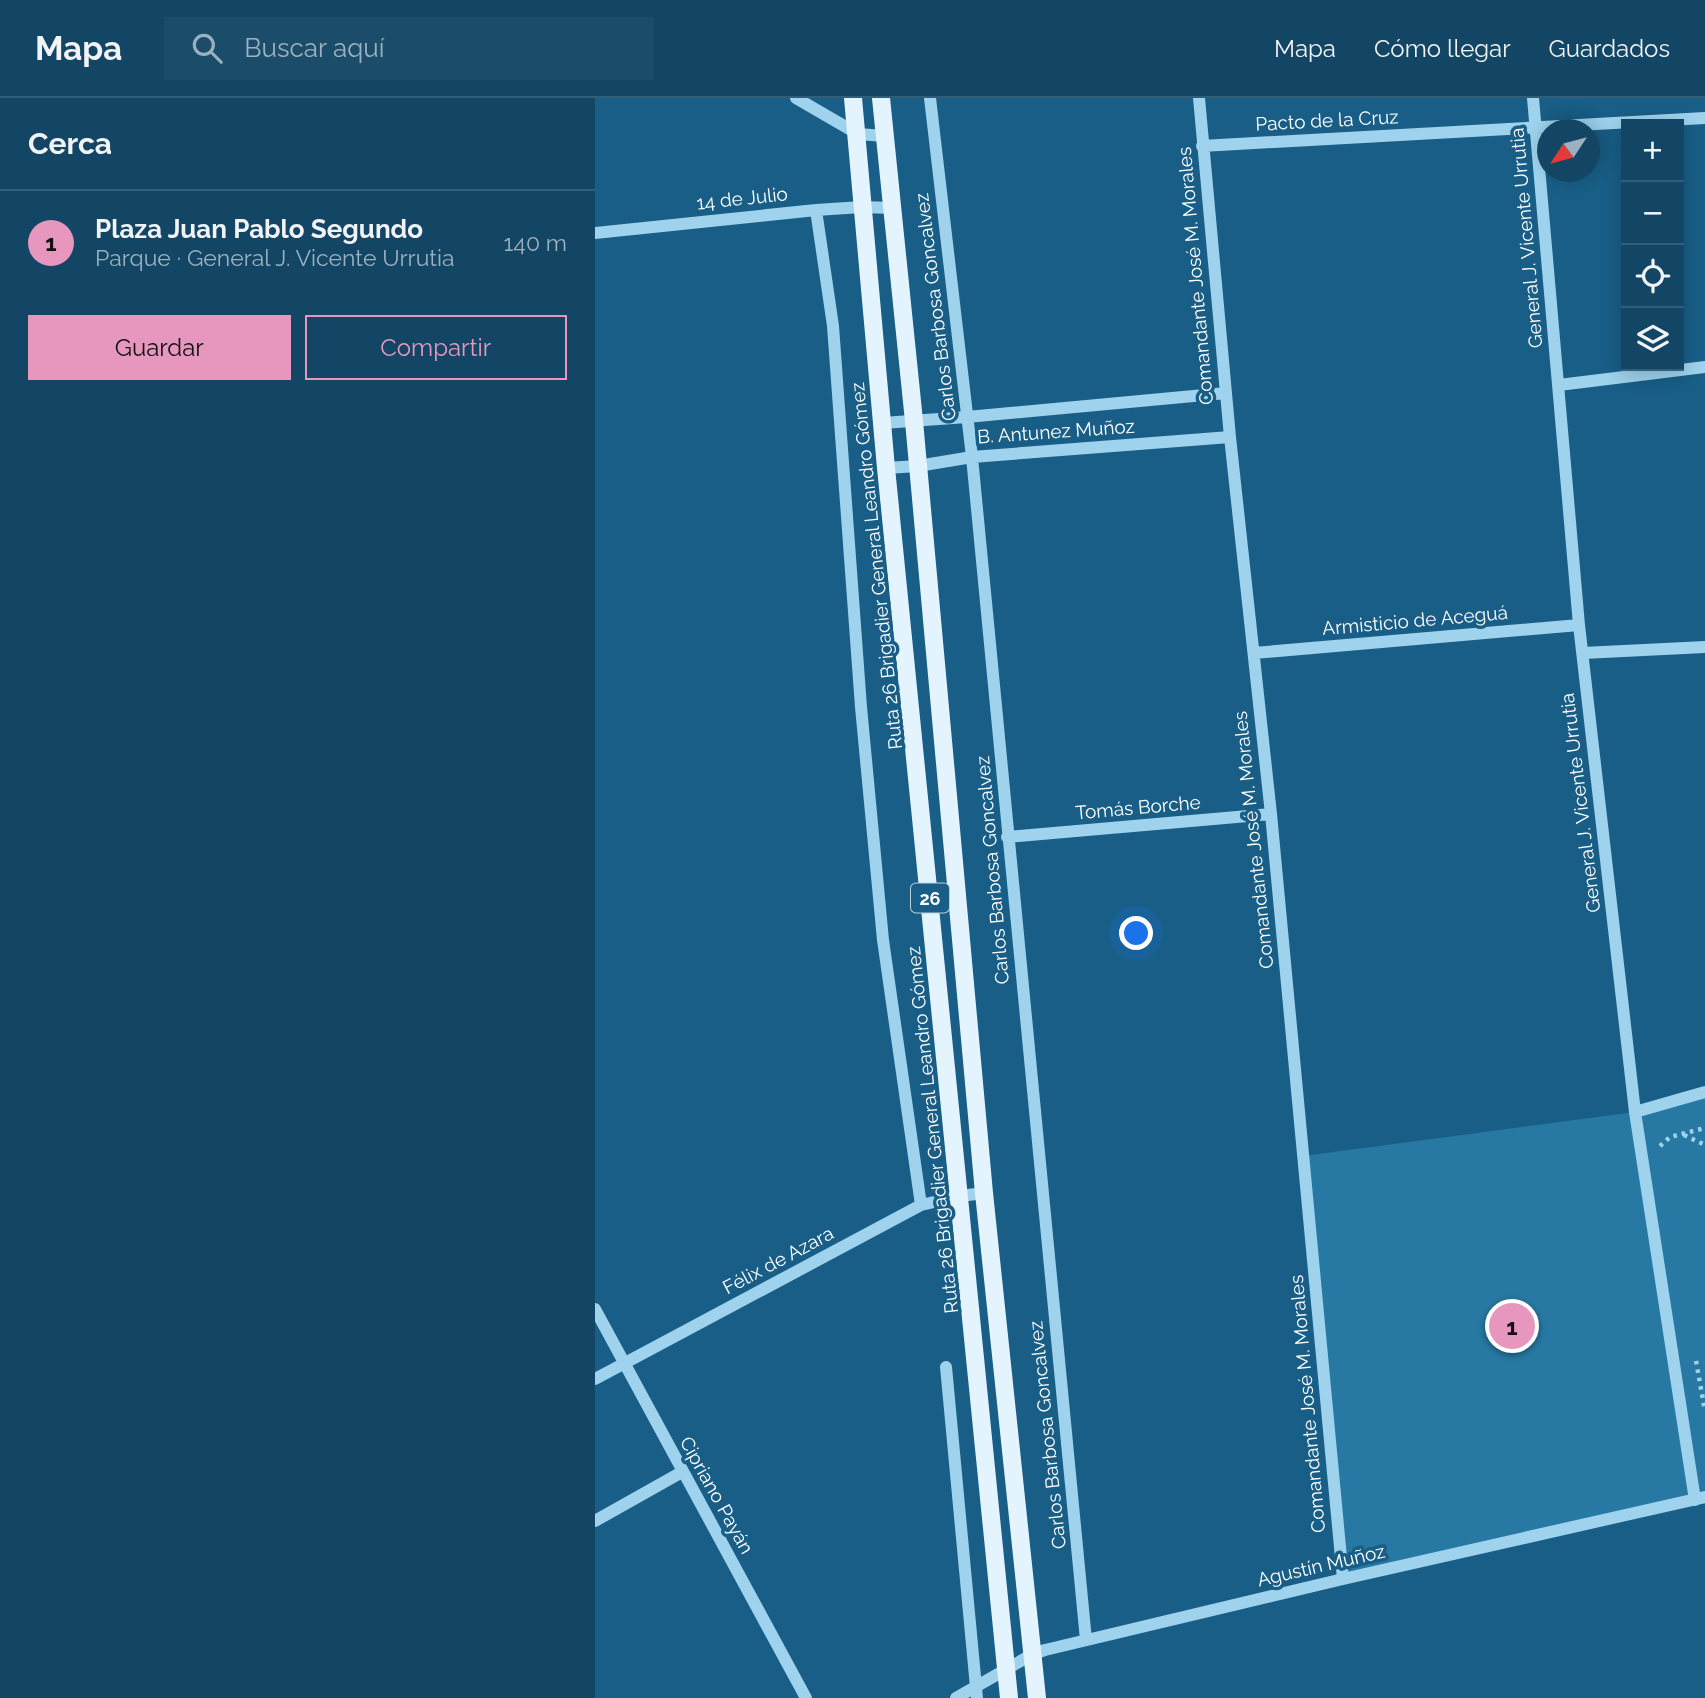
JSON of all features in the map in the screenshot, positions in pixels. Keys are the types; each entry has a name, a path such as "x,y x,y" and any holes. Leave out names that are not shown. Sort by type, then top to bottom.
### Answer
{"main road":[{"name":"Ruta 26 Brigadier General Leandro Gómez","path":"853,98 886,468 1009,1698"},
{"name":"26","path":"881,98 914,421 985,1193 1037,1698"}],"street":[{"path":"796,98 858,134 885,136"},
{"name":"Carlos Barbosa Goncalvez","path":"929,98 972,457 1086,1640"},
{"name":"Comandante José M. Morales","path":"1199,98 1230,437 1271,814 1343,1579"},
{"name":"General J. Vicente Urrutia","path":"1533,98 1579,625 1635,1112 1700,1498"},
{"name":"Pacto de la Cruz","path":"1202,146 1705,118"},
{"name":"14 de Julio","path":"595,233 816,210 892,208"},
{"path":"816,210 833,326 861,707 883,940 921,1205"},
{"path":"1559,385 1705,367"},
{"name":"B. Antunez Muñoz","path":"883,423 967,418 1226,393"},
{"name":"B. Antunez Muñoz","path":"886,468 972,457 1230,437"},
{"name":"Armisticio de Aceguá","path":"1254,653 1579,625"},
{"path":"1583,653 1705,647"},
{"name":"Tomás Borche","path":"1007,837 1271,814"},
{"path":"1635,1112 1705,1092"},
{"name":"Félix de Azara","path":"595,1379 921,1205 985,1193"},
{"name":"Cipriano Payán","path":"595,1309 806,1698"},
{"path":"947,1367 977,1692"},
{"path":"595,1521 682,1472"},
{"name":"Agustín Muñoz","path":"956,1698 977,1692 1033,1654 1343,1579 1700,1498"}],"path":[{"path":"1657,1152 1669,1137 1705,1128"},
{"path":"1683,1135 1705,1144"},
{"path":"1695,1357 1705,1411"}],"shaded area":[{"path":"1705,1092 1705,1497 1343,1579 1303,1156 1635,1112"}],"place":[{"name":"Plaza Juan Pablo Segundo","path":"1512,1326"}]}
